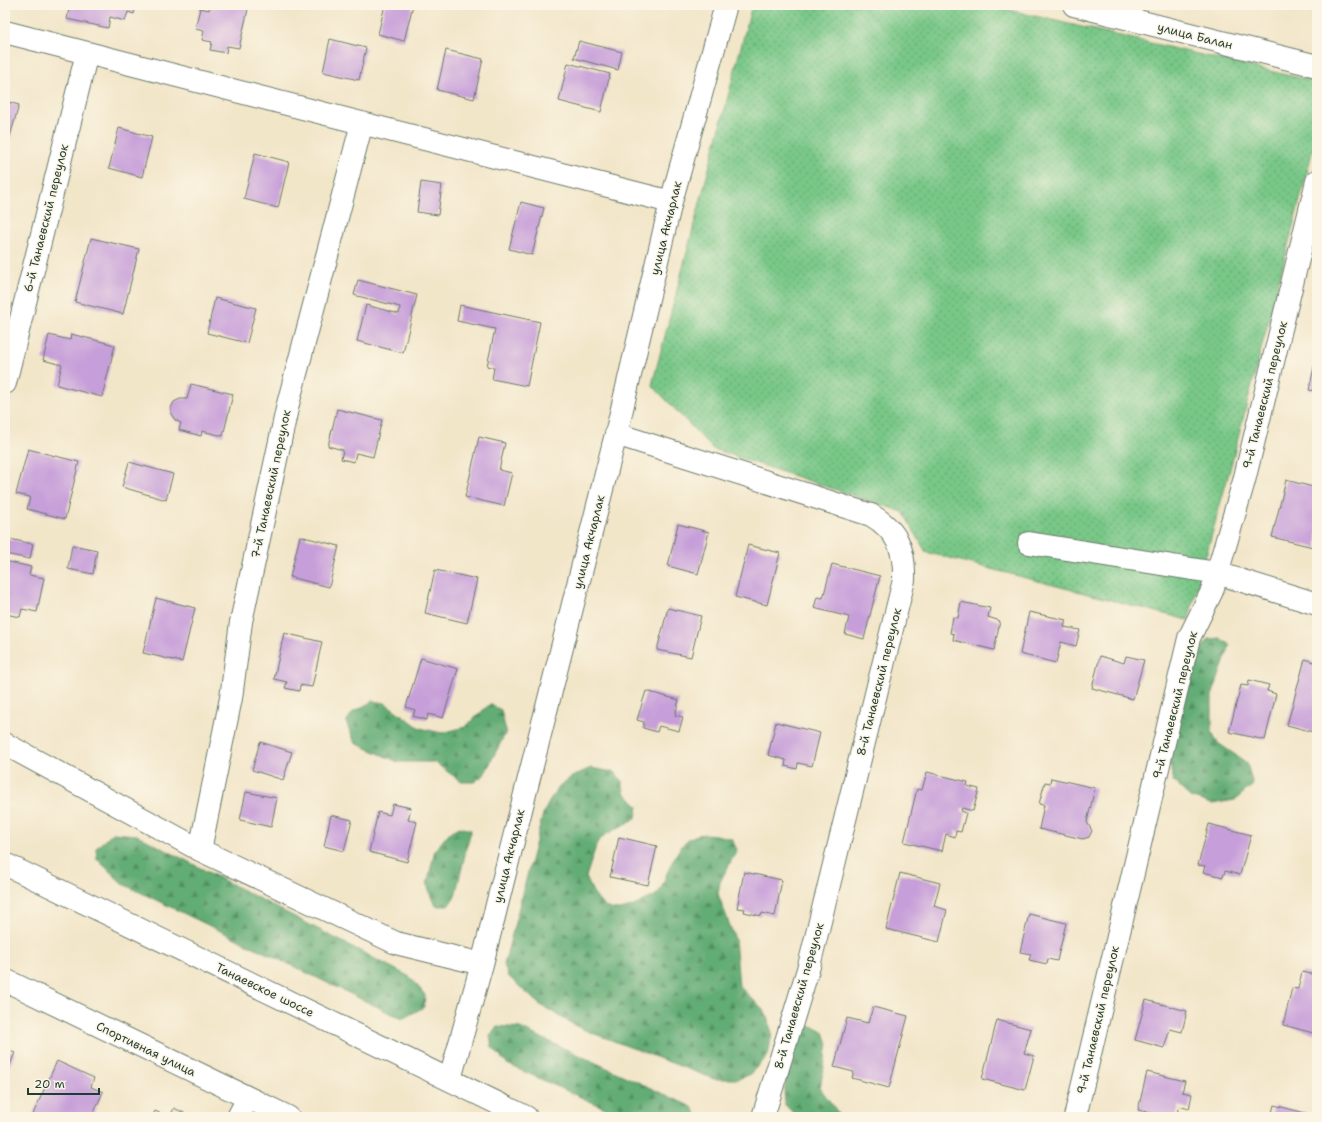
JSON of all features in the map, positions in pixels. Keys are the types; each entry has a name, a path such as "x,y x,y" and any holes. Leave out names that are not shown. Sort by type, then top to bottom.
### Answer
{"street":[{"name":"улица Акчарлак","path":"450,1080 482,964 616,434 671,202 726,5"},
{"name":"улица Балан","path":"1074,5 1317,66"},
{"path":"5,32 671,202"},
{"name":"6-й Танаевский переулок","path":"5,383 86,53"},
{"name":"7-й Танаевский переулок","path":"200,850 231,698 241,622 288,404 362,123"},
{"name":"9-й Танаевский переулок","path":"1075,1117 1189,638 1212,591 1244,481 1317,181"},
{"name":"8-й Танаевский переулок","path":"616,434 871,516 882,522 893,533 901,547 905,564 904,580 809,966 763,1117"},
{"path":"1029,543 1217,573 1317,604"},
{"path":"5,744 200,850 396,943 482,964"},
{"name":"Танаевское шоссе","path":"5,864 526,1117"},
{"name":"Спортивная улица","path":"5,980 288,1117"},
{"path":"238,1117 248,1098"}],"green space":[{"path":"752,5 988,5 1317,82 1317,134 1230,469 1188,620 926,552 903,512 713,449 652,385"},
{"path":"1220,638 1230,645 1212,696 1212,732 1218,743 1247,763 1253,785 1235,800 1212,804 1190,797 1173,781 1169,758 1195,656 1209,639"},
{"path":"373,701 385,703 420,728 442,733 465,727 490,704 501,710 506,732 484,775 474,782 462,782 434,762 398,762 355,743 346,722 353,712"},
{"path":"591,768 614,772 622,780 624,792 638,806 636,818 605,835 597,843 586,877 595,896 606,907 620,910 629,908 657,894 678,851 690,838 707,834 732,839 737,850 720,882 718,894 735,939 739,986 765,1011 772,1033 768,1056 749,1075 738,1079 714,1079 582,1029 539,1004 508,976 504,965 543,814 552,797 561,785 573,776"},
{"path":"460,827 471,830 455,896 448,906 436,906 427,885 435,850 450,832"},
{"path":"113,833 137,835 410,977 425,995 424,1007 404,1018 392,1014 123,884 97,859 96,848"},
{"path":"497,1026 520,1028 692,1107 698,1117 625,1117 507,1064 492,1047 490,1036"},
{"path":"812,1026 824,1032 828,1044 820,1088 841,1117 797,1117 785,1105 784,1093 793,1036 800,1027"}],"building":[{"path":"70,5 136,5 134,14 128,12 125,21 110,17 108,28 67,19"},
{"path":"210,5 249,5 239,48 227,46 226,53 210,50 212,42 202,40 204,31 195,29 200,8 209,10"},
{"path":"385,5 413,5 404,41 378,34"},
{"path":"330,39 366,48 359,80 323,72"},
{"path":"579,41 622,52 618,70 574,58"},
{"path":"446,50 483,59 474,99 437,90"},
{"path":"568,63 610,74 601,112 559,101"},
{"path":"5,101 19,105 9,140 5,139"},
{"path":"119,128 152,137 142,177 109,168"},
{"path":"255,153 289,162 278,208 244,199"},
{"path":"421,182 442,185 438,215 417,212"},
{"path":"521,202 544,208 532,255 509,249"},
{"path":"91,238 139,249 123,314 75,302"},
{"path":"358,280 417,295 403,353 357,341 366,305 399,314 400,307 354,295"},
{"path":"215,298 256,308 247,343 207,333"},
{"path":"460,305 540,322 527,386 492,379 494,368 487,366 495,329 457,321"},
{"path":"71,334 115,345 102,397 57,385 62,365 43,360 49,335 70,340"},
{"path":"1317,358 1317,391 1309,390"},
{"path":"191,384 233,394 223,436 202,431 201,436 179,430 181,423 175,420 171,414 171,408 174,402 180,399 187,399"},
{"path":"337,409 382,420 373,457 356,453 354,462 341,459 343,450 328,446"},
{"path":"479,437 505,443 499,470 512,473 504,506 465,497"},
{"path":"28,449 79,462 65,519 27,509 30,497 16,494"},
{"path":"129,462 173,474 166,500 122,487"},
{"path":"1286,480 1317,488 1317,548 1272,537"},
{"path":"678,524 709,532 698,574 668,566"},
{"path":"300,536 339,546 329,587 290,577"},
{"path":"5,538 33,544 30,559 5,554"},
{"path":"72,545 97,550 93,574 68,569"},
{"path":"748,545 780,553 767,605 735,597"},
{"path":"5,561 31,567 29,575 44,578 37,612 22,609 20,617 5,614"},
{"path":"832,564 880,576 864,639 845,634 849,617 814,608 817,597 823,598"},
{"path":"435,570 477,579 467,623 425,613"},
{"path":"156,598 195,608 182,662 143,653"},
{"path":"961,602 990,608 988,617 1000,621 994,650 953,640 954,634 950,633 953,617 958,618"},
{"path":"668,608 701,616 691,657 657,650"},
{"path":"1029,612 1066,620 1064,627 1080,630 1076,646 1061,642 1056,663 1020,654"},
{"path":"284,633 322,642 312,687 300,685 299,691 285,688 287,682 274,679"},
{"path":"1100,656 1124,663 1126,656 1144,660 1133,699 1092,688"},
{"path":"421,658 458,669 443,718 428,714 427,720 413,716 415,710 406,707"},
{"path":"1305,659 1317,663 1317,685 1315,692 1317,693 1317,733 1287,725"},
{"path":"1249,680 1269,685 1267,691 1276,694 1265,740 1229,732 1241,685 1248,686"},
{"path":"646,691 679,700 675,715 683,717 679,731 659,726 657,732 643,728 644,722 637,720"},
{"path":"776,722 820,733 812,766 798,763 797,769 785,766 786,760 768,755"},
{"path":"260,742 292,752 283,780 252,770"},
{"path":"927,772 968,782 967,786 979,789 973,811 962,808 961,811 966,813 961,832 956,831 955,837 946,834 942,851 904,842 917,789 922,790"},
{"path":"1051,778 1095,788 1087,822 1092,831 1089,837 1083,839 1039,829 1044,805 1039,804 1045,782 1050,783"},
{"path":"246,792 277,798 271,827 240,820"},
{"path":"393,804 411,808 408,820 417,822 407,862 369,852 378,812 390,815"},
{"path":"331,815 352,820 344,851 324,846"},
{"path":"1209,824 1251,835 1240,875 1225,871 1223,877 1203,872 1205,866 1198,865"},
{"path":"619,837 657,846 648,885 610,877"},
{"path":"744,872 782,880 775,916 762,913 761,916 744,912 745,909 737,908"},
{"path":"900,873 940,883 934,906 947,910 939,942 886,929"},
{"path":"1029,914 1066,923 1057,961 1048,959 1047,964 1029,960 1031,954 1020,952"},
{"path":"1302,972 1317,975 1317,1034 1283,1025 1292,988 1298,989"},
{"path":"1146,1000 1187,1011 1182,1032 1170,1029 1164,1048 1135,1040"},
{"path":"873,1007 908,1016 889,1088 852,1078 854,1072 834,1067 847,1018 868,1023"},
{"path":"997,1020 1031,1029 1024,1053 1034,1056 1025,1090 982,1079"},
{"path":"5,1049 15,1053 5,1076"},
{"path":"57,1061 94,1078 91,1087 103,1092 92,1117 38,1117 33,1114"},
{"path":"1147,1072 1185,1081 1182,1092 1192,1094 1189,1109 1179,1106 1176,1117 1168,1117 1138,1110"},
{"path":"1274,1105 1309,1114 1308,1117 1271,1117"},
{"path":"174,1108 192,1117 170,1117"},
{"path":"155,1111 168,1117 152,1117"}]}
